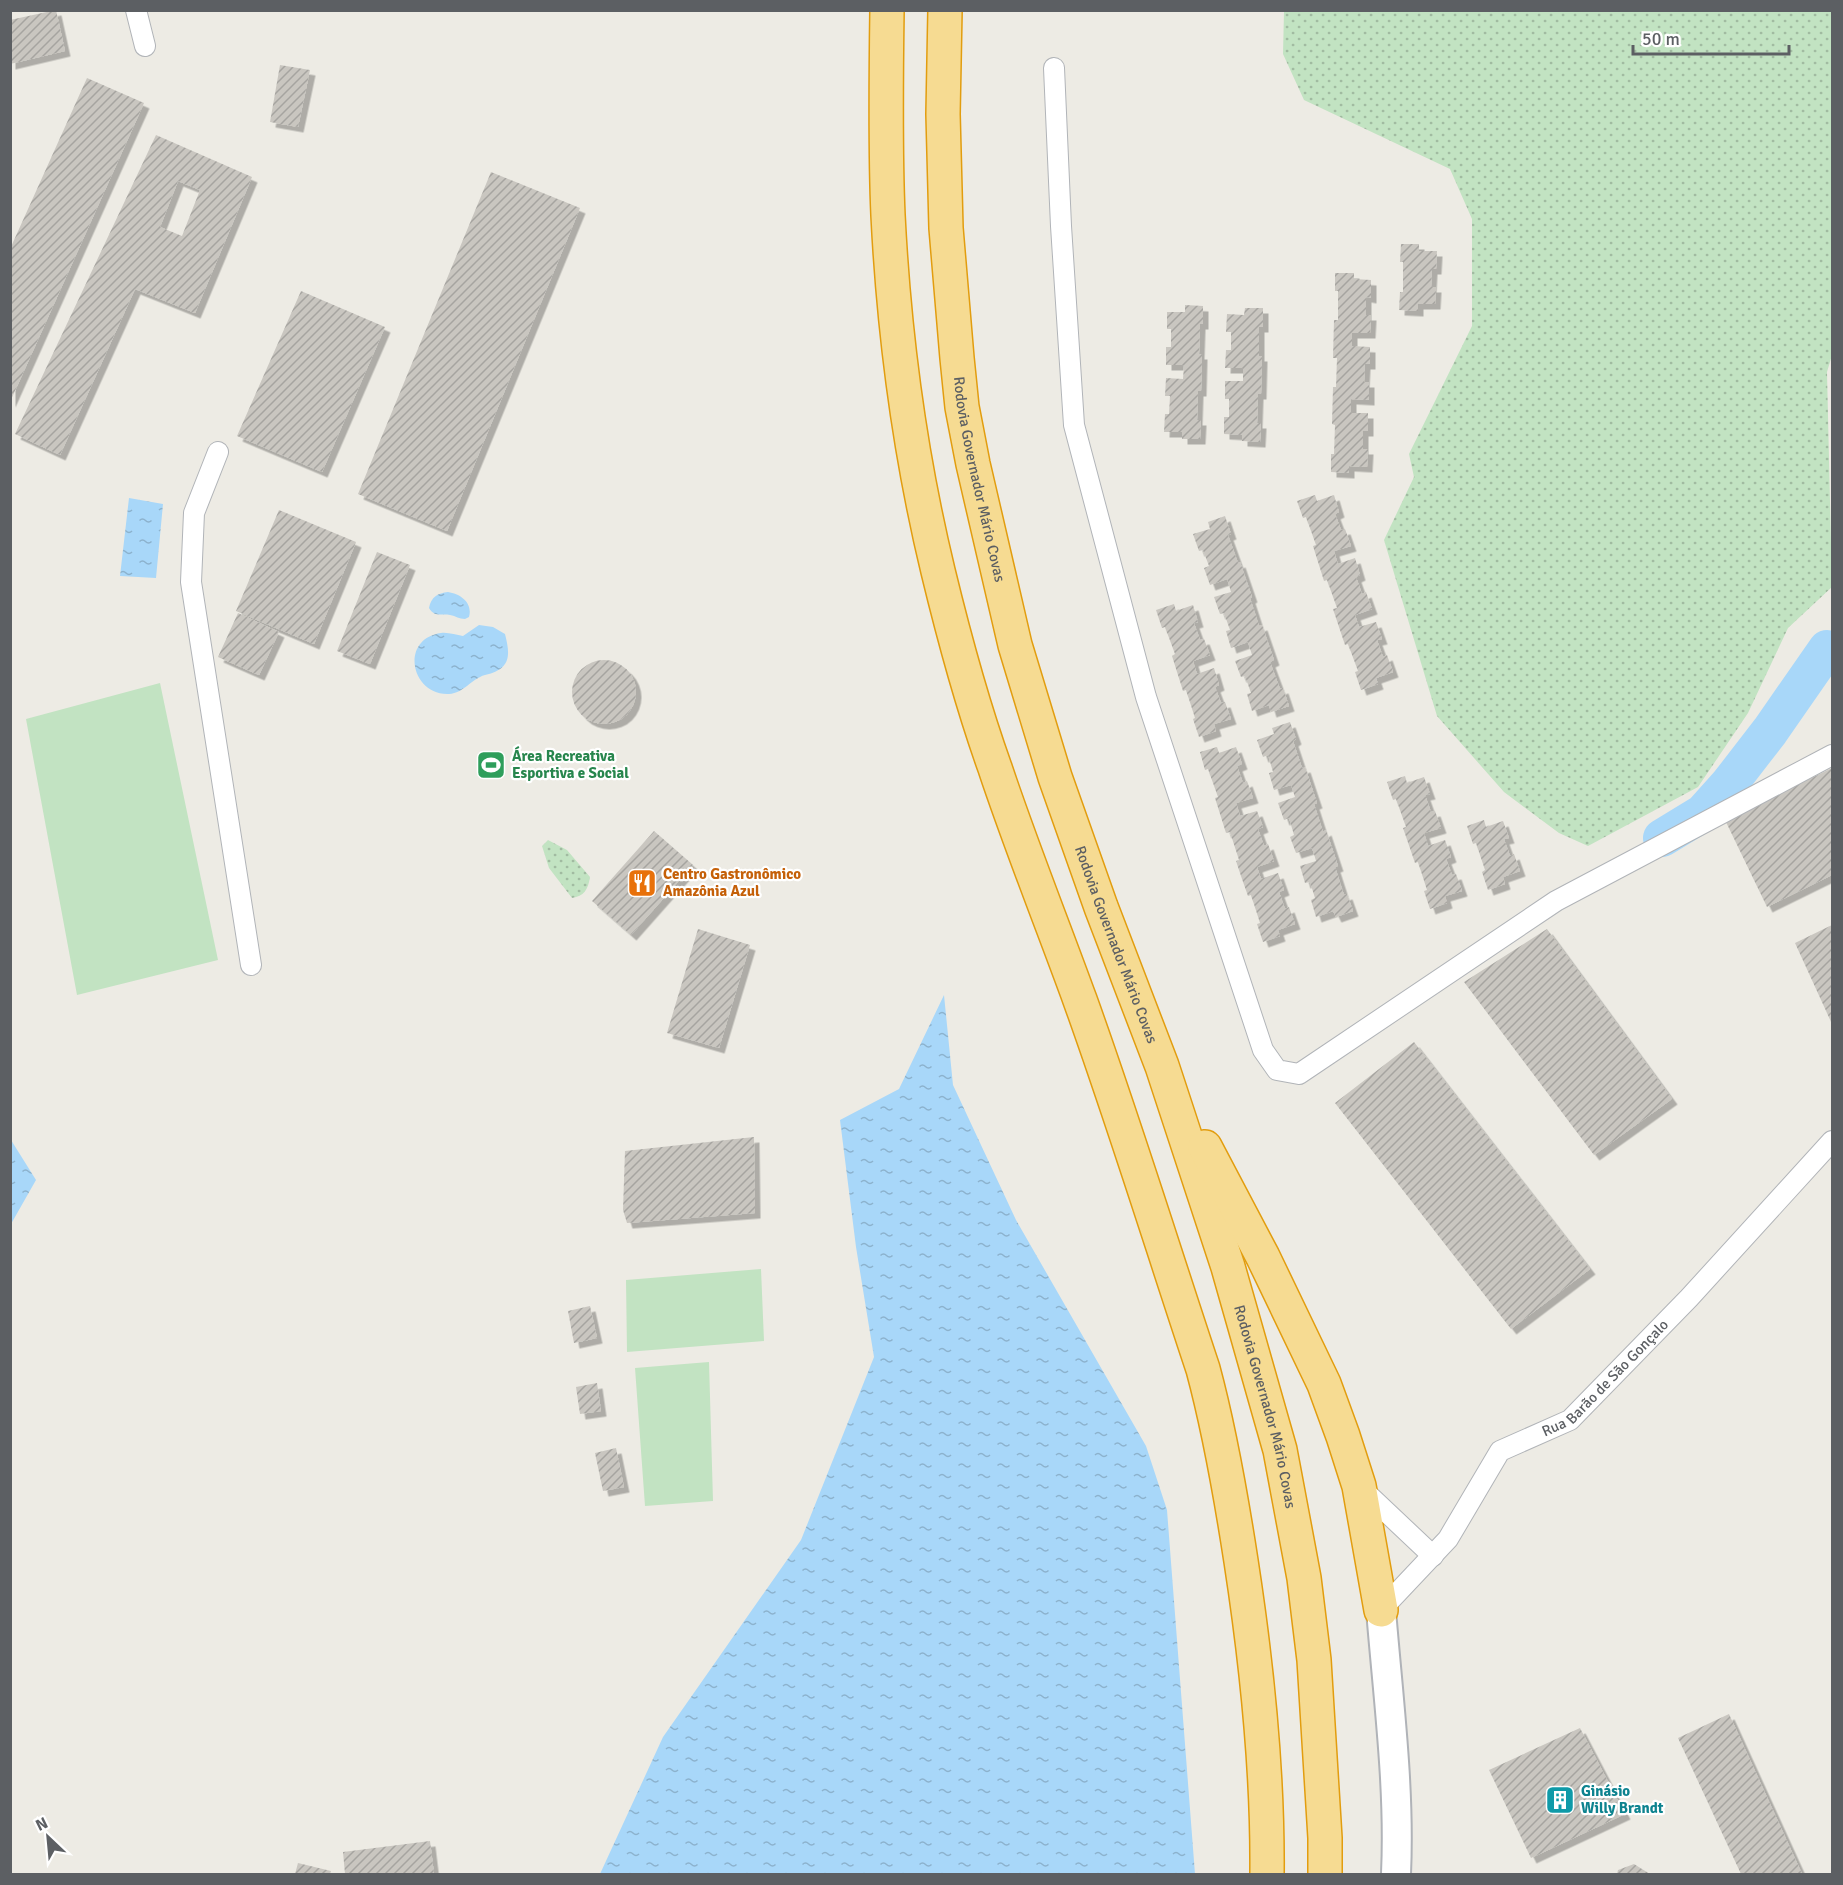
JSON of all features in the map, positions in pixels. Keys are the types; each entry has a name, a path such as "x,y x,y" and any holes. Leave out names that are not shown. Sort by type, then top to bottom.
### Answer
{"highway":[{"path":"887,10 888,212 892,285 899,360 933,548 961,659 994,766 1082,1004 1212,1402 1230,1488 1251,1625 1266,1777 1267,1875"},
{"name":"Rodovia Governador Mário Covas","path":"945,10 946,228 960,388 975,476 1012,634 1055,777 1101,907 1162,1066 1231,1278 1263,1386 1287,1482 1304,1578 1314,1660 1325,1838 1325,1875"},
{"path":"1162,1066 1263,1257 1324,1384 1344,1436 1359,1486 1381,1610"}],"main road":[{"path":"1381,1610 1398,1844 1396,1875"}],"street":[{"path":"136,10 145,46"},
{"path":"1054,68 1061,226 1074,425 1146,697 1263,1050 1277,1070 1299,1074 1556,901 1833,755"},
{"path":"218,452 194,513 191,582 251,965"},
{"name":"Rua Barão de São Gonçalo","path":"1381,1610 1448,1539 1500,1450 1570,1420 1689,1298 1833,1141"},
{"path":"1359,1486 1433,1557"}],"green space":[{"path":"1284,11 1832,11 1832,355 1827,372 1832,587 1788,628 1748,713 1698,787 1588,846 1559,833 1504,792 1437,716 1384,540 1414,477 1409,454 1472,326 1472,219 1450,169 1304,100 1283,54"},
{"path":"160,683 218,960 77,995 26,719"},
{"path":"548,840 567,850 590,877 587,889 580,896 572,898 549,868 542,846"},
{"path":"761,1269 764,1341 627,1352 626,1280"},
{"path":"709,1362 713,1501 645,1506 635,1368"}],"water":[{"path":"129,498 163,504 156,578 120,576"},
{"path":"448,592 468,603 469,617 463,619 431,611 429,608 433,598"},
{"path":"479,625 493,627 505,634 508,655 504,665 454,693 436,692 426,686 415,666 415,655 419,645 428,637 441,633 463,636"},
{"path":"944,995 953,1085 1016,1220 1146,1446 1167,1510 1195,1874 600,1874 663,1737 801,1540 874,1357 856,1247 840,1120 899,1089"},
{"path":"11,1140 36,1180 11,1224"}],"building":[{"path":"56,10 65,51 10,64 10,20"},
{"path":"280,65 310,70 298,127 270,122"},
{"path":"87,78 144,103 10,402 10,249"},
{"path":"156,135 252,177 195,313 135,289 60,455 15,434","holes":["178,181 200,190 182,236 160,227"]},
{"path":"491,172 580,208 447,531 358,494"},
{"path":"1401,244 1419,244 1419,251 1437,251 1436,269 1432,269 1431,287 1436,287 1435,304 1418,304 1418,311 1399,310 1400,292 1403,292"},
{"path":"1335,273 1354,273 1354,279 1371,280 1371,298 1366,297 1366,315 1371,315 1370,333 1352,333 1352,346 1370,347 1370,364 1365,364 1364,382 1369,382 1369,400 1351,399 1351,413 1368,413 1368,431 1363,431 1363,449 1368,449 1367,467 1349,466 1349,473 1331,472 1335,425 1332,424 1333,387 1336,387 1337,358 1333,358 1334,320 1338,320 1338,291 1335,291"},
{"path":"301,291 385,327 322,472 237,436"},
{"path":"1185,305 1203,306 1199,354 1202,354 1201,391 1198,391 1197,420 1201,420 1200,439 1182,439 1182,432 1164,432 1165,414 1169,414 1170,396 1165,396 1166,378 1183,379 1184,365 1166,365 1166,347 1171,347 1171,329 1167,329 1167,312 1185,312"},
{"path":"1245,308 1263,308 1263,327 1259,327 1259,356 1262,356 1261,394 1258,394 1257,423 1261,423 1260,442 1242,441 1242,435 1224,434 1224,417 1229,417 1229,399 1225,399 1225,381 1243,381 1243,368 1225,368 1226,350 1231,350 1231,332 1226,332 1227,314 1244,315"},
{"path":"1315,495 1317,501 1334,495 1339,512 1335,514 1341,530 1345,529 1351,546 1334,551 1338,564 1355,558 1360,575 1356,577 1362,594 1366,592 1372,609 1355,615 1359,627 1376,622 1382,639 1377,640 1383,657 1387,655 1393,672 1376,678 1378,684 1361,690 1355,672 1358,671 1348,644 1345,645 1333,609 1337,608 1327,580 1324,581 1313,546 1316,545 1306,517 1303,518 1297,501"},
{"path":"279,510 356,542 314,644 236,611"},
{"path":"1225,516 1231,534 1228,535 1252,597 1250,598 1259,626 1262,625 1274,660 1270,662 1289,706 1271,712 1269,705 1252,711 1247,694 1251,693 1245,676 1241,677 1235,661 1252,655 1248,642 1231,648 1226,631 1230,630 1224,613 1220,614 1214,597 1231,592 1227,579 1210,585 1204,568 1209,566 1203,550 1199,551 1193,534 1210,529 1208,522"},
{"path":"377,552 410,565 370,664 337,651"},
{"path":"1174,604 1176,611 1193,605 1198,622 1194,623 1200,640 1204,639 1210,655 1193,661 1197,674 1214,668 1219,685 1215,687 1221,703 1225,702 1231,719 1214,724 1216,731 1199,737 1186,690 1183,691 1172,656 1175,654 1156,610"},
{"path":"238,613 279,632 259,675 218,657"},
{"path":"604,660 616,662 627,669 634,680 636,692 634,704 627,715 616,722 604,724 592,722 581,715 574,704 572,692 574,680 581,669 592,662"},
{"path":"1290,722 1296,739 1293,741 1302,768 1305,767 1317,803 1314,804 1323,832 1326,830 1338,866 1335,867 1344,895 1347,894 1353,911 1336,917 1333,911 1316,917 1311,900 1315,898 1310,882 1305,883 1300,866 1316,861 1312,848 1296,853 1290,837 1294,835 1289,818 1284,820 1278,803 1295,797 1291,785 1274,790 1269,773 1273,772 1268,755 1263,757 1257,740 1274,734 1272,728"},
{"path":"1217,747 1219,753 1236,747 1242,764 1237,766 1243,783 1247,781 1253,798 1236,803 1240,816 1257,811 1263,827 1258,829 1264,846 1268,844 1274,861 1257,867 1261,879 1278,873 1284,890 1279,892 1285,909 1289,907 1295,924 1278,930 1280,936 1263,942 1251,895 1248,896 1236,861 1239,860 1230,832 1226,833 1215,798 1218,797 1208,769 1205,770 1200,752"},
{"path":"1832,768 1832,875 1767,907 1725,820"},
{"path":"1405,776 1407,783 1424,777 1430,794 1425,795 1431,812 1435,811 1441,828 1424,833 1428,846 1445,840 1451,857 1446,859 1452,875 1456,874 1462,891 1445,896 1447,903 1430,909 1418,862 1415,863 1403,828 1406,827 1387,782"},
{"path":"1484,820 1486,827 1503,821 1509,838 1504,839 1510,856 1514,854 1520,871 1503,877 1505,884 1488,890 1482,872 1485,870 1476,843 1473,844 1467,826"},
{"name":"Centro Gastronômico Amazônia Azul","path":"654,831 693,865 631,935 592,901"},
{"path":"1832,925 1832,1024 1795,943"},
{"path":"698,929 750,945 719,1048 667,1033"},
{"path":"1547,929 1672,1099 1594,1155 1464,982"},
{"path":"1414,1042 1590,1269 1511,1329 1335,1103"},
{"path":"754,1137 755,1213 627,1223 623,1210 625,1151"},
{"path":"590,1306 597,1338 574,1343 568,1311"},
{"path":"597,1383 601,1411 580,1414 576,1387"},
{"path":"616,1448 624,1487 603,1491 595,1453"},
{"path":"1729,1714 1802,1874 1741,1874 1678,1738"},
{"name":"Ginásio Willy Brandt","path":"1580,1728 1625,1814 1531,1858 1489,1770"},
{"path":"430,1841 434,1874 345,1874 343,1852"},
{"path":"298,1863 331,1871 330,1874 295,1874"},
{"path":"1634,1864 1650,1874 1617,1874 1618,1870"}],"waterway":[{"path":"1662,838 1703,813 1729,784 1770,731 1827,649"}],"place":[{"name":"Área Recreativa Esportiva e Social","path":"491,765"},
{"name":"Centro Gastronômico Amazônia Azul","path":"642,883"},
{"name":"Ginásio Willy Brandt","path":"1560,1800"}]}
